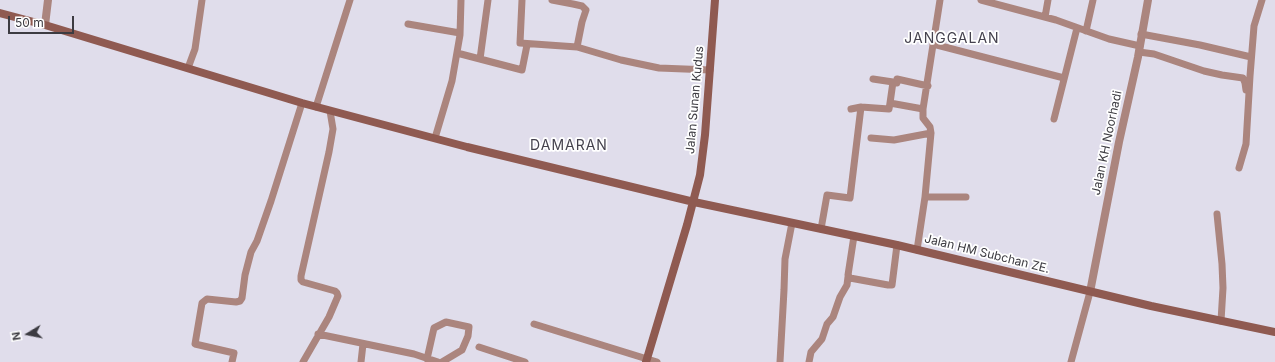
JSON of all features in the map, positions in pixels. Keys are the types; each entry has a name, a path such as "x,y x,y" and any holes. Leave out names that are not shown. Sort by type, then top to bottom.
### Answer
{"main road":[{"name":"Jalan Sunan Kudus","path":"646,361 694,202 700,175 704,150 715,0"},
{"name":"Jalan HM Subchan ZE.","path":"0,13 45,25 302,103 435,138 694,202 897,245 1090,292 1275,332"}],"street":[{"path":"45,25 48,0"},
{"path":"188,68 194,49 202,0"},
{"path":"316,107 350,0"},
{"path":"435,138 452,80 457,54 460,33 461,0"},
{"path":"480,60 488,0"},
{"path":"522,0 520,43 577,47 622,60 658,68 710,70"},
{"path":"552,0 582,6 586,10 577,47"},
{"path":"917,250 926,197 931,133 930,127 923,118 923,109 928,86 940,0"},
{"path":"981,0 1044,17 1204,71 1242,78 1246,83 1248,100"},
{"path":"1044,17 1048,0"},
{"path":"1086,31 1093,0"},
{"name":"Jalan KH Noorhadi","path":"1090,292 1148,0"},
{"path":"1239,168 1246,144 1254,26 1262,0"},
{"path":"408,24 460,33"},
{"path":"1054,120 1077,28"},
{"path":"1141,34 1200,45 1251,57"},
{"path":"457,54 522,70 527,44"},
{"path":"933,44 1064,78"},
{"path":"872,79 897,83 898,79 928,86"},
{"path":"851,109 861,106 889,109 893,82"},
{"path":"232,362 234,352 195,344 202,303 207,299 236,302 240,301 242,298 245,275 251,252 257,241 271,201 302,103"},
{"path":"890,103 923,109"},
{"path":"821,229 827,195 850,198 861,106"},
{"path":"303,362 329,317 338,294 335,291 303,282 301,280 330,152 333,128 330,111"},
{"path":"872,138 894,140 931,133"},
{"path":"926,197 966,197"},
{"path":"1217,214 1222,264 1221,321"},
{"path":"780,362 785,259 792,223"},
{"path":"810,362 810,352 822,339 828,324 833,317 840,297 847,285 854,236"},
{"path":"848,277 892,285 897,245"},
{"path":"1071,362 1090,292"},
{"path":"427,359 434,328 446,322 469,327 468,336 462,350 442,362"},
{"path":"534,324 646,361 657,362"},
{"path":"318,334 414,354 438,362"},
{"path":"361,362 363,344"},
{"path":"479,347 525,362"}],"district":[{"name":"JANGGALAN","path":"952,39"},
{"name":"DAMARAN","path":"569,146"}]}
